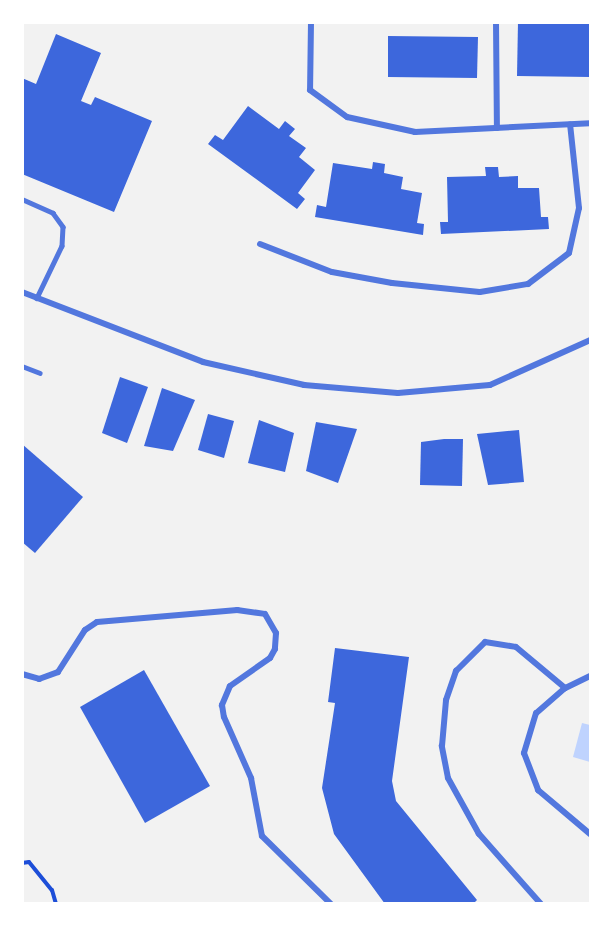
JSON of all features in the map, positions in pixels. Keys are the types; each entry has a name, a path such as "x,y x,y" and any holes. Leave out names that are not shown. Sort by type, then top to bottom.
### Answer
{"street":[{"path":"311,22 310,90 346,117 415,132 591,123"},
{"path":"496,22 497,128"},
{"path":"260,244 332,272 392,284 480,292 528,284 569,253 579,208 570,124"},
{"path":"22,292 203,362 304,385 398,393 490,385 591,340"},
{"path":"22,674 39,679 58,672 85,630 97,622 237,610 265,614 276,633 275,649 270,658 230,686 222,705 224,717 251,778 262,836 331,903"},
{"path":"541,903 479,834 448,778 442,746 446,700 456,671 485,642 516,647 565,688"},
{"path":"591,676 565,688 532,720 526,763 538,790 591,834"}],"lane":[{"path":"22,199 53,213 63,227 62,246 37,298"},
{"path":"22,366 40,373"}],"path":[{"path":"22,863 28,862 52,890 56,903"}],"water":[{"path":"582,723 590,725 590,762 573,757"}],"building":[{"path":"518,22 590,22 590,77 517,76"},
{"path":"56,34 101,53 81,101 91,105 95,97 152,121 114,212 22,174 22,78 36,84"},
{"path":"388,36 478,37 477,78 388,77"},
{"path":"248,106 279,129 285,121 295,129 289,136 306,148 299,157 315,170 298,193 305,199 297,209 208,144 215,135 223,140"},
{"path":"373,162 385,164 384,173 403,177 401,189 422,193 417,223 424,224 423,235 315,217 317,205 326,207 333,163 372,169"},
{"path":"485,167 498,167 499,177 518,176 518,188 539,188 541,217 548,217 549,229 441,234 440,222 448,222 447,177 486,176"},
{"path":"120,377 148,387 127,443 102,433"},
{"path":"162,388 195,400 173,451 144,446"},
{"path":"208,414 234,421 224,458 198,450"},
{"path":"259,420 294,433 285,472 248,463"},
{"path":"316,422 357,429 338,483 306,471"},
{"path":"519,430 524,482 488,485 477,434"},
{"path":"463,439 462,486 420,485 421,442"},
{"path":"22,444 83,497 35,553 22,542"},
{"path":"335,648 409,657 392,781 396,801 477,900 473,904 385,904 334,834 322,788 335,703 328,702"},
{"path":"144,670 210,786 145,823 80,707"}]}
